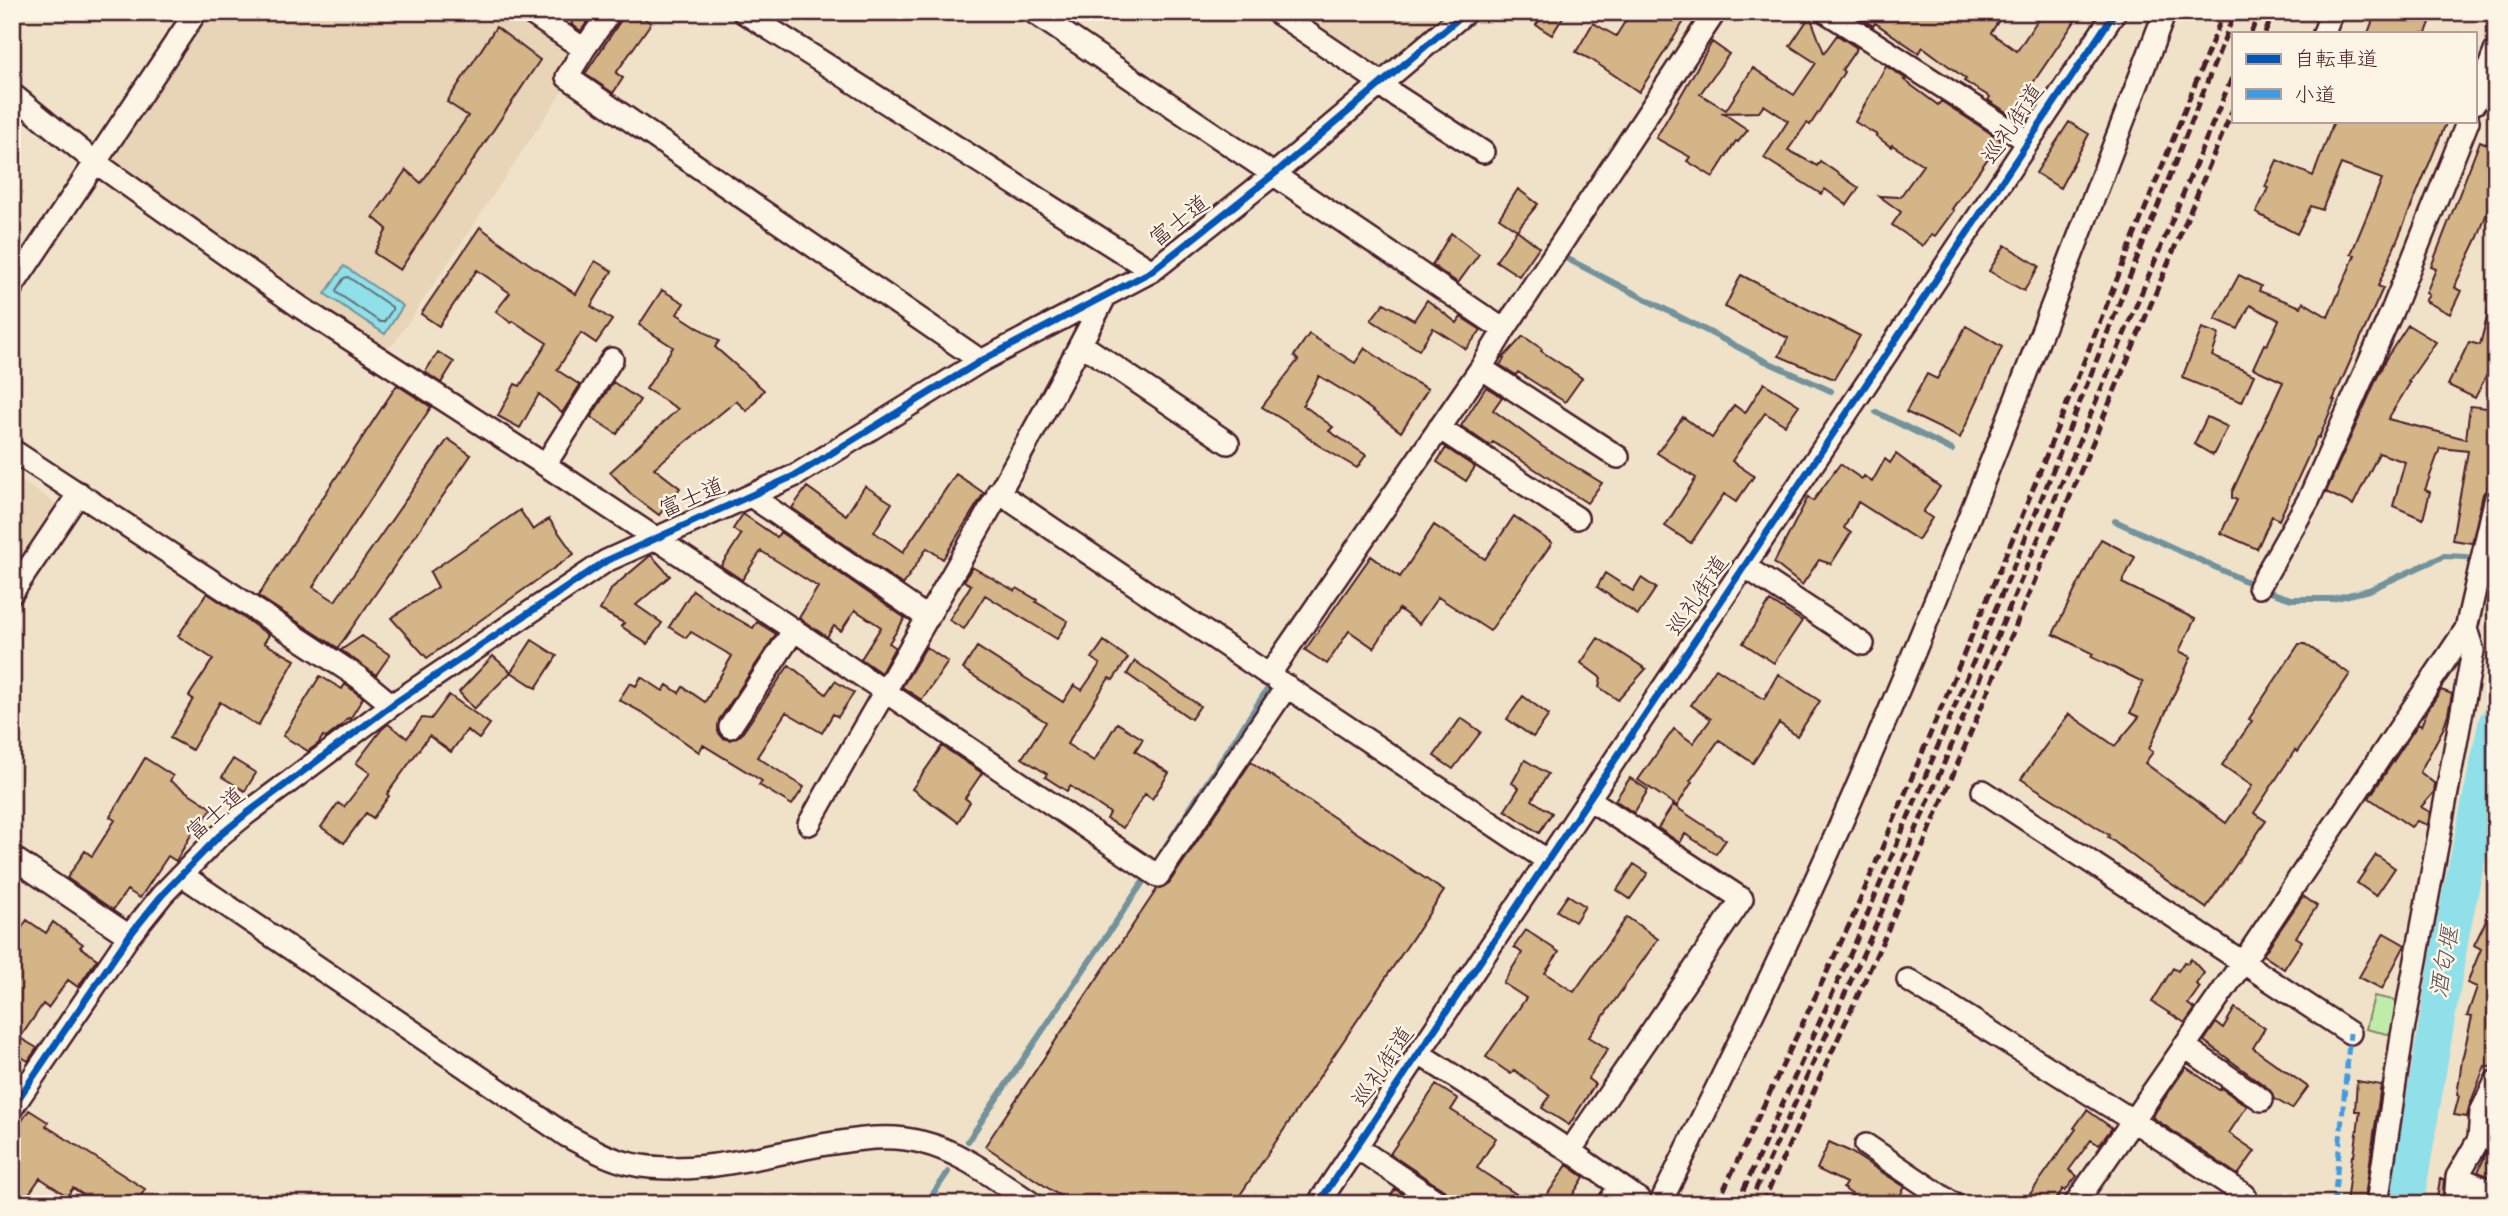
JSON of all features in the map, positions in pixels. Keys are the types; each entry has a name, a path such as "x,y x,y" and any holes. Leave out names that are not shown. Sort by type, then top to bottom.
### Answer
{"street":[{"path":"12,287 196,12"},
{"path":"529,12 584,49"},
{"path":"610,12 567,77 981,361"},
{"path":"743,12 1152,271"},
{"path":"1033,12 1504,330"},
{"path":"1276,12 1483,152"},
{"name":"富士道","path":"12,1108 129,936 181,875 219,836 246,814 392,705 606,561 796,475 981,361 1152,271 1273,175 1466,12"},
{"path":"12,94 95,162 300,307 545,464 1158,876 1439,428 1715,12"},
{"path":"1826,12 2027,141"},
{"name":"巡礼街道","path":"1318,1204 2115,12"},
{"path":"1418,1053 1620,1186 1650,1202 1763,995 1850,802 2014,403 2165,12"},
{"path":"2324,32 2332,12"},
{"path":"2476,100 2496,49"},
{"path":"2259,587 2309,499 2392,311 2468,122"},
{"path":"809,824 928,618 1081,344 1105,295"},
{"path":"1081,344 1228,443"},
{"path":"545,464 612,359"},
{"path":"1481,368 1618,457"},
{"path":"1439,428 1577,517"},
{"path":"12,450 358,677 392,705"},
{"path":"998,492 1548,861"},
{"path":"12,593 79,493"},
{"path":"751,496 928,618"},
{"path":"2075,1204 2466,629 2496,497"},
{"path":"1744,566 1863,643"},
{"path":"2377,1204 2405,1023 2473,651 2466,629"},
{"path":"730,727 794,630"},
{"path":"1983,790 2350,1033"},
{"path":"1570,1151 1742,899 1589,799"},
{"path":"12,857 129,936"},
{"path":"181,875 567,1136 601,1154 630,1164 665,1169 712,1165 851,1140 891,1137 921,1142 951,1152 1033,1204"},
{"path":"1908,980 2133,1120 2245,1195"},
{"path":"2184,1046 2262,1100"},
{"path":"2455,1204 2457,1177 2479,1139 2481,1112 2496,1081"},
{"path":"1867,1145 1953,1204"},
{"path":"1356,1147 1441,1204"},
{"path":"2457,1177 2496,1194"},
{"path":"1608,1204 1620,1186"}],"shaded area":[{"path":"207,12 514,12 573,52 553,81 564,89 393,345 382,349 116,168 114,152"},
{"path":"1262,12 1449,12 1366,81"},
{"path":"12,475 61,507 12,579"}],"green space":[{"path":"2374,996 2403,1002 2396,1036 2366,1029"}],"water":[{"path":"344,266 403,306 385,334 325,294"}],"building":[{"path":"578,12 594,12 581,31 571,24"},
{"path":"623,12 635,12 651,23 616,73 623,78 613,93 585,74 621,20"},
{"path":"1545,12 1566,12 1552,35 1536,25"},
{"path":"1631,12 1690,12 1639,92 1576,52 1593,23 1616,36"},
{"path":"1853,12 2004,12 1991,33 2017,51 2043,12 2063,12 2075,21 2011,115 1988,100 1990,97 1964,81 1966,79 1923,47 1919,53 1875,23 1873,26"},
{"path":"2376,12 2434,12 2426,32 2368,32"},
{"path":"1810,16 1824,53 1837,35 1857,48 1810,125 1807,123 1788,150 1817,166 1820,161 1859,188 1847,205 1825,189 1821,194 1764,158 1788,121 1764,105 1759,112 1723,113 1748,130 1736,141 1713,177 1687,161 1690,157 1656,138 1712,42 1729,54 1700,94 1726,110 1753,68 1794,95 1816,63 1790,46"},
{"path":"496,27 540,60 400,270 374,253 387,229 373,217 406,170 421,183 468,116 447,102"},
{"path":"1886,66 1938,105 1941,101 2001,140 1935,236 1932,234 1923,246 1892,225 1901,212 1879,196 1900,197 1923,165 1855,122"},
{"path":"2069,122 2089,134 2060,188 2036,173"},
{"path":"2334,122 2447,122 2378,286 2383,288 2319,438 2317,437 2279,520 2272,516 2257,549 2221,533 2237,500 2232,498 2232,492 2283,382 2253,368 2279,320 2250,305 2238,329 2215,319 2239,275 2261,286 2259,291 2301,307 2303,302 2328,317 2355,255 2351,254 2382,179 2341,164 2322,210 2311,206 2297,234 2256,213 2277,160 2313,176"},
{"path":"2480,141 2496,148 2496,188 2478,237 2457,281 2455,288 2461,291 2450,314 2425,301 2429,295 2426,293 2436,269 2431,267"},
{"path":"1518,189 1538,204 1517,230 1499,218"},
{"path":"480,227 576,294 595,261 612,271 591,306 612,320 596,343 581,333 557,370 580,385 562,413 539,394 520,428 498,416 515,384 520,386 547,343 513,321 511,323 496,311 510,293 477,270 439,326 421,314"},
{"path":"1517,230 1539,247 1519,276 1496,261"},
{"path":"1451,233 1479,254 1458,283 1432,265"},
{"path":"2005,245 2039,266 2024,291 1989,271"},
{"path":"1741,275 1860,336 1834,379 1779,356 1788,338 1725,307"},
{"path":"662,290 684,303 677,314 719,341 715,347 764,390 747,411 736,401 654,468 680,488 659,515 631,494 610,472 678,409 646,389 673,347 639,325"},
{"path":"1427,300 1457,323 1461,317 1481,330 1466,349 1433,328 1419,350 1371,320 1384,303 1414,320"},
{"path":"2490,305 2496,306 2496,357 2475,398 2448,385 2469,342 2480,345"},
{"path":"2408,325 2436,342 2408,382 2410,383 2388,419 2466,439 2470,406 2496,409 2491,460 2495,461 2488,487 2483,494 2472,543 2452,540 2468,451 2440,448 2425,490 2430,492 2423,519 2393,506 2405,462 2379,453 2353,505 2326,492 2385,360"},
{"path":"1966,326 2002,347 1960,438 1906,412 1927,374 1937,379"},
{"path":"2202,328 2219,334 2212,356 2254,375 2242,402 2182,378"},
{"path":"1309,334 1355,363 1365,348 1405,377 1428,389 1401,432 1357,399 1319,376 1303,405 1333,427 1329,431 1366,455 1357,468 1262,407 1298,360 1294,356"},
{"path":"1523,336 1582,378 1565,402 1518,372 1516,375 1500,365"},
{"path":"438,352 454,362 441,383 425,372"},
{"path":"613,382 640,400 617,434 591,417"},
{"path":"1764,383 1799,405 1785,425 1765,413 1732,461 1754,476 1736,502 1724,494 1691,543 1665,526 1696,478 1657,453 1683,417 1712,438 1734,405 1745,413"},
{"path":"397,385 431,407 313,587 335,601 448,439 471,455 338,648 258,596"},
{"path":"1486,387 1502,397 1493,410 1543,447 1602,483 1587,503 1493,442 1490,446 1461,426"},
{"path":"2207,417 2228,427 2213,455 2194,444"},
{"path":"1446,448 1475,467 1466,481 1437,462"},
{"path":"1896,454 1940,487 1923,512 1932,518 1918,540 1858,502 1844,528 1851,533 1831,564 1819,560 1802,585 1774,563 1808,497 1813,501 1840,464 1862,479 1864,476 1872,482 1885,459 1890,463"},
{"path":"956,474 984,493 943,559 927,548 903,585 792,508 807,487 846,515 865,486 892,503 874,532 903,552"},
{"path":"520,510 533,530 549,519 574,554 427,658 391,618 438,587 430,572"},
{"path":"743,514 777,537 780,532 905,618 889,643 895,647 881,673 861,659 881,627 855,610 841,631 834,626 827,637 799,618 818,587 761,551 742,580 721,566 741,535 733,529"},
{"path":"1514,516 1552,543 1490,631 1438,597 1419,624 1399,609 1374,648 1349,631 1327,664 1305,650 1371,556 1400,577 1434,525 1485,559"},
{"path":"2101,539 2135,557 2122,583 2195,619 2179,651 2191,657 2149,749 2153,752 2145,763 2226,823 2252,786 2222,765 2299,644 2305,644 2350,674 2254,813 2266,821 2206,908 2146,866 2108,837 2109,835 2021,779 2069,714 2115,746 2139,717 2130,713 2143,682 2091,657 2093,654 2053,634"},
{"path":"651,555 670,576 636,605 662,623 647,644 621,626 624,623 600,610 612,588"},
{"path":"972,567 1015,591 1017,588 1068,621 1057,639 985,595 964,629 949,620 971,585 964,581"},
{"path":"1605,573 1633,591 1641,578 1656,588 1638,615 1597,587"},
{"path":"693,590 753,628 757,622 776,634 719,720 718,732 723,738 730,740 741,735 789,665 826,694 835,681 854,693 838,717 833,714 822,733 786,712 757,757 804,787 792,805 759,785 762,781 703,745 699,752 645,714 619,700 630,683 636,686 641,677 663,691 667,685 679,693 683,687 705,702 732,656 691,632 686,638 669,627"},
{"path":"207,593 269,635 264,643 295,660 258,726 220,702 192,750 170,738 193,699 189,696 213,659 178,636"},
{"path":"1770,601 1802,621 1774,663 1743,643"},
{"path":"362,636 390,655 376,675 341,650"},
{"path":"1598,638 1646,669 1618,700 1599,687 1601,678 1581,663"},
{"path":"532,640 557,656 536,688 511,672"},
{"path":"1104,641 1128,658 1113,680 1109,678 1067,744 1094,761 1117,723 1143,739 1135,751 1169,773 1152,799 1145,794 1123,828 1107,819 1110,813 1070,786 1067,791 1022,758 1046,722 963,669 977,647 1063,702 1074,685 1082,690 1100,664 1092,658"},
{"path":"926,647 948,662 922,700 902,687"},
{"path":"493,656 511,672 474,709 459,692"},
{"path":"1135,661 1200,706 1191,719 1127,674"},
{"path":"1716,668 1764,699 1778,674 1820,701 1797,736 1779,723 1753,763 1719,740 1690,781 1692,782 1677,806 1638,780 1674,729 1693,743 1711,719 1691,705"},
{"path":"320,676 342,689 345,684 363,698 350,719 326,738 323,736 318,744 308,751 283,736"},
{"path":"2441,690 2452,694 2448,714 2420,772 2435,784 2434,792 2421,807 2430,812 2428,825 2417,821 2411,827 2369,798 2418,724 2421,726"},
{"path":"449,695 490,724 479,739 467,730 451,752 429,736 373,818 366,813 344,843 321,827 338,803 344,807 370,773 356,763 382,729 388,724 407,738 422,718 431,719"},
{"path":"1523,696 1549,715 1533,737 1507,719"},
{"path":"1461,718 1481,732 1453,769 1434,756"},
{"path":"942,746 982,773 965,798 970,802 958,822 912,789"},
{"path":"145,758 173,776 170,781 212,808 198,830 195,828 176,861 168,856 140,898 127,890 113,910 67,878 85,851 92,856 115,820 110,817"},
{"path":"233,759 256,773 245,791 222,777"},
{"path":"1525,760 1548,774 1532,800 1552,813 1539,833 1505,810 1519,788 1512,783"},
{"path":"1251,762 1444,891 1234,1204 1072,1204 985,1146 1157,889 1169,883"},
{"path":"1630,778 1648,790 1634,813 1615,800"},
{"path":"1673,805 1726,840 1716,854 1685,834 1680,843 1658,828"},
{"path":"2376,855 2395,868 2376,896 2357,883"},
{"path":"1634,864 1648,873 1630,899 1617,890"},
{"path":"1568,895 1585,906 1575,922 1557,911"},
{"path":"2303,896 2317,906 2296,937 2302,941 2284,969 2263,955"},
{"path":"2496,900 2496,1068 2485,1066 2467,1117 2454,1115 2472,1017 2467,1016 2477,987 2467,983 2481,949 2474,945"},
{"path":"1627,917 1658,939 1589,1037 1608,1049 1588,1079 1595,1084 1569,1125 1542,1108 1550,1096 1514,1070 1511,1074 1486,1057 1526,998 1503,983 1522,953 1514,947 1526,930 1559,952 1545,973 1574,992"},
{"path":"27,920 46,933 53,922 83,944 80,947 97,959 78,987 68,980 48,1008 43,1004 20,1038 37,1048 28,1061 12,1051 12,942"},
{"path":"2384,933 2405,945 2382,989 2359,977"},
{"path":"2191,959 2204,973 2196,984 2200,987 2188,1004 2195,1009 2185,1023 2152,1002 2173,968 2178,971 2184,962 2188,963"},
{"path":"2235,1008 2265,1028 2253,1048 2308,1087 2292,1109 2275,1099 2269,1089 2204,1041 2216,1023 2223,1028"},
{"path":"2186,1067 2247,1106 2229,1133 2255,1151 2238,1175 2152,1117"},
{"path":"2357,1081 2381,1085 2364,1204 2346,1204 2360,1111 2355,1111"},
{"path":"1436,1085 1458,1099 1451,1110 1496,1138 1477,1168 1531,1204 1454,1204 1448,1193 1390,1154"},
{"path":"29,1110 48,1122 46,1126 145,1189 136,1204 97,1204 73,1188 67,1196 40,1178 22,1204 12,1204 12,1136"},
{"path":"2087,1110 2112,1128 2099,1145 2091,1140 2069,1170 2077,1176 2065,1191 2063,1189 2053,1204 2037,1204 2028,1197"},
{"path":"2496,1130 2496,1179 2478,1172"},
{"path":"1829,1142 1849,1151 1905,1187 1895,1204 1848,1204 1853,1195 1843,1188 1846,1183 1817,1169"},
{"path":"1567,1165 1584,1177 1567,1204 1541,1204"},
{"path":"2440,1179 2444,1179 2442,1204 2436,1204"},
{"path":"1395,1189 1417,1204 1386,1204"}],"waterway":[{"path":"1560,264 1564,257 1763,360 1831,391"},
{"path":"1876,412 1952,450"},
{"path":"2115,521 2267,591 2291,599 2332,599 2369,590 2444,556 2466,557"},
{"path":"1162,852 1272,682"},
{"name":"酒匂堰","path":"2406,1204 2452,933 2496,723"},
{"path":"968,1141 1149,873"},
{"path":"926,1204 948,1172"}],"railway":[{"path":"1717,1204 1853,917 2020,521 2224,12"},
{"path":"1737,1204 1854,946 2035,515 2235,12"},
{"path":"2251,32 2259,12"},
{"path":"2265,32 2274,12"},
{"path":"1749,1204 1874,930 2232,77"},
{"path":"1762,1204 1886,934 2232,111"}],"marked path":[{"path":"2334,1204 2350,1033"},
{"path":"2245,1195 2274,1204"}],"cycle path":[{"path":"12,1108 129,936 162,895 219,836 246,814 392,705 606,561 796,475 981,361 1152,271 1273,175 1466,12"},
{"path":"1318,1204 2115,12"}]}
